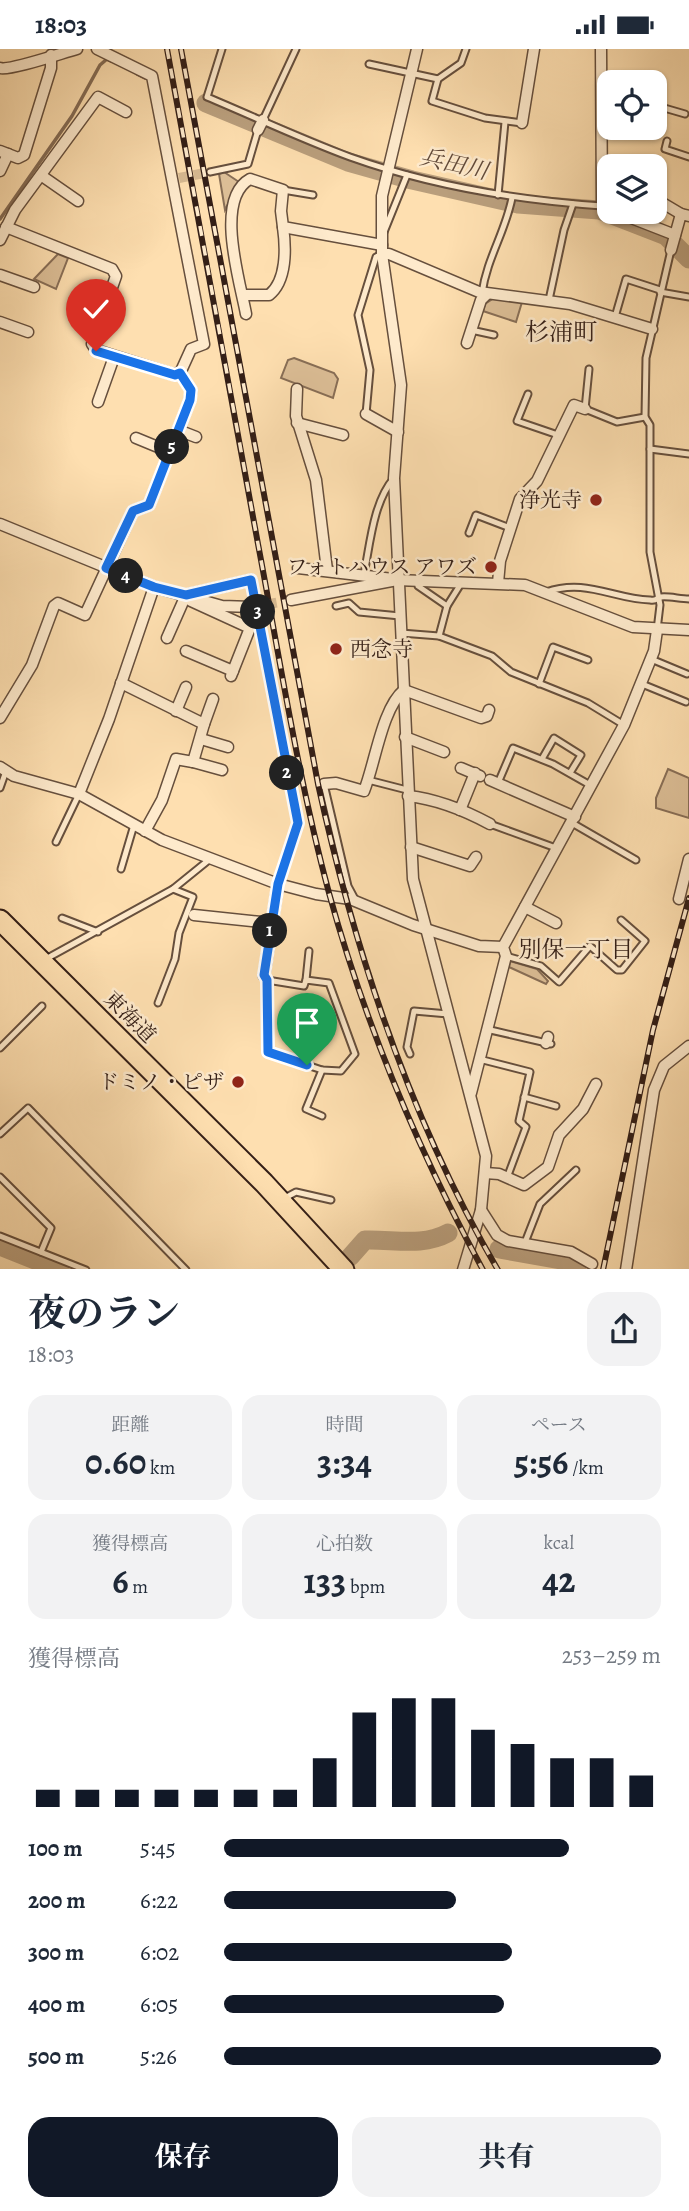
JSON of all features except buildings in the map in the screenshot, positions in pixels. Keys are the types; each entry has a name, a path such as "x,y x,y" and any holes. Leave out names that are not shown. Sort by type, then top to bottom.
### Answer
{"highway":[{"name":"東海道","path":"0,920 280,1201 344,1269"}],"street":[{"path":"0,68 8,70 77,49"},
{"path":"6,227 112,269 116,276 92,344 96,351 175,375 180,373 191,349 204,344 175,179 152,76 97,49"},
{"path":"417,49 382,195 382,245 401,385 394,478 413,879 486,1156 481,1210 463,1269"},
{"path":"522,123 534,49"},
{"path":"601,49 602,70"},
{"path":"0,171 4,153 18,158 24,155 51,68 51,55"},
{"path":"0,240 6,227 98,97 126,112"},
{"path":"42,176 78,201"},
{"path":"243,295 269,295 276,289 287,250 281,211 283,190 250,179 243,183 229,214 246,314"},
{"path":"640,224 673,241 685,215 667,203"},
{"path":"283,227 382,245 389,254 485,293 549,300 652,328"},
{"path":"0,275 34,287"},
{"path":"467,343 485,293"},
{"path":"0,322 28,332"},
{"path":"98,402 114,356"},
{"path":"0,718 32,665 54,605 58,603 85,615 133,511 149,505 191,390 180,373"},
{"path":"297,389 297,423 316,479 327,570"},
{"path":"498,583 500,561 520,499 537,481 574,405 585,409"},
{"path":"366,414 398,432"},
{"path":"297,423 343,435"},
{"path":"178,430 195,437"},
{"path":"136,438 170,451"},
{"path":"0,524 154,587 222,606 249,609 193,603"},
{"path":"298,568 397,580 525,585 629,626 657,630 689,630"},
{"path":"186,595 251,580"},
{"path":"291,600 397,580"},
{"path":"79,794 154,587"},
{"path":"186,595 193,603 250,628 232,673 186,651"},
{"path":"167,638 186,595"},
{"path":"470,1097 505,951 556,848 593,787 624,725 651,659 657,630"},
{"path":"121,683 204,725"},
{"path":"176,711 186,687"},
{"path":"404,690 481,718 487,716 489,710"},
{"path":"324,784 336,783 364,791 387,718 396,697 404,690"},
{"path":"193,762 213,699"},
{"path":"405,737 444,752"},
{"path":"201,739 228,747"},
{"path":"145,831 162,800 176,759 222,770"},
{"path":"461,768 574,820"},
{"path":"3,769 79,794 145,831 278,884 356,901 426,930 478,946 505,951"},
{"path":"460,810 487,779"},
{"path":"407,793 460,810 489,824"},
{"path":"411,847 470,866 476,857"},
{"path":"678,899 689,859"},
{"path":"266,978 278,884"},
{"path":"525,907 556,922"},
{"path":"194,915 271,923"},
{"path":"625,1269 654,1090 664,1066 689,1046"},
{"path":"485,1173 524,1185 548,1167 559,1135 583,1109 596,1084"},
{"path":"481,1210 497,1235 524,1245 571,1252 592,1264"}],"lane":[{"path":"222,49 207,97 261,124 406,177 498,195 512,201 597,208"},
{"path":"210,172 248,164 261,124 296,49"},
{"path":"466,49 461,63 438,79 432,101 505,122 522,123"},
{"path":"369,64 438,79"},
{"path":"667,109 685,114"},
{"path":"498,195 505,122"},
{"path":"667,141 665,149 689,156"},
{"path":"366,414 370,370 358,315 406,177"},
{"path":"283,190 313,195"},
{"path":"485,293 486,267 499,242 512,201"},
{"path":"549,300 564,230 572,207"},
{"path":"657,630 659,598 650,552 650,425 645,417 646,358 673,241"},
{"path":"615,317 626,279 660,291 689,297"},
{"path":"471,330 494,335"},
{"path":"589,369 585,409 617,422 645,417"},
{"path":"528,394 517,421 558,435"},
{"path":"650,449 689,454"},
{"path":"364,574 375,524 388,485 394,478"},
{"path":"469,533 476,515 510,528"},
{"path":"251,580 298,823 278,884"},
{"path":"417,580 418,586 447,606"},
{"path":"439,636 447,606 462,582"},
{"path":"546,592 565,586 581,590 599,588 653,601 659,598 689,599"},
{"path":"336,607 349,603 359,612 400,616"},
{"path":"401,633 439,636 492,656 511,672 588,703 624,725"},
{"path":"539,684 553,647 588,660"},
{"path":"651,659 687,674"},
{"path":"642,684 686,702"},
{"path":"542,759 554,738 580,754 570,773"},
{"path":"487,779 513,748 542,759 593,787"},
{"path":"0,788 3,769"},
{"path":"369,780 407,793"},
{"path":"324,784 348,886 356,901"},
{"path":"56,842 79,794"},
{"path":"574,820 636,860"},
{"path":"489,824 556,848"},
{"path":"121,869 134,825"},
{"path":"42,962 55,951 99,932 173,889 210,859"},
{"path":"158,1003 176,959 179,933 193,897 173,889"},
{"path":"62,918 99,932"},
{"path":"505,951 541,966 552,979 559,982 590,946 617,970 622,970 645,941 621,920"},
{"path":"306,979 329,983 355,1054 341,1072 322,1070 268,1052 266,978 304,986 309,951"},
{"path":"0,1048 42,1006"},
{"path":"410,1054 407,1047 414,1011 448,1014"},
{"path":"486,1029 548,1041"},
{"path":"307,1065 309,1036"},
{"path":"479,1059 530,1072 519,1121 526,1127 507,1178"},
{"path":"322,1070 306,1109 322,1116"},
{"path":"524,1097 556,1106"},
{"path":"0,1133 28,1108 186,1269"},
{"path":"524,1245 540,1205 576,1170"},
{"path":"0,1177 51,1228 41,1252"},
{"path":"280,1201 296,1192 331,1200"},
{"path":"0,1236 86,1269"}],"shaded area":[{"path":"224,172 239,182 225,210 219,174"},
{"path":"58,254 68,258 56,289 34,279"},
{"path":"494,298 522,302 516,322 483,311 485,304"},
{"path":"294,358 334,373 338,379 333,398 281,378 288,360"},
{"path":"668,769 689,778 689,818 656,808 656,798"},
{"path":"510,961 537,969 548,981 546,984 509,967"}],"waterway":[{"name":"兵田川","path":"0,219 72,116 100,65 107,59 111,61"},
{"name":"兵田川","path":"137,74 145,78"},
{"name":"兵田川","path":"206,103 348,162 412,180 518,204 599,210 666,236 689,259"},
{"path":"350,1257 365,1240 418,1241 448,1233"},
{"path":"0,1246 58,1269"},
{"path":"499,1249 567,1261 576,1269"}],"tunnel":[{"path":"179,178 210,172"},
{"path":"252,607 291,600"}],"railway":[{"path":"167,49 290,719 329,893 359,990 395,1086 415,1133 482,1269"},
{"path":"181,49 318,784 349,910 389,1034 412,1095 438,1155 497,1269"},
{"path":"603,1269 653,1030 689,898"}],"place":[{"name":"浄光寺","path":"596,500"},
{"name":"フォトハウス アワズ","path":"491,567"},
{"name":"西念寺","path":"336,649"},
{"name":"ドミノ・ピザ","path":"238,1082"}],"district":[{"name":"杉浦町","path":"561,332"},
{"name":"別保一丁目","path":"576,949"}],"route":[{"path":"96,351 175,375 180,373 191,390 190,400 149,505 133,511 106,568 154,587 186,595 192,591 251,580 278,719 283,759 298,823 288,864 278,884 264,975 267,980 270,1031 268,1052 307,1065"}]}
